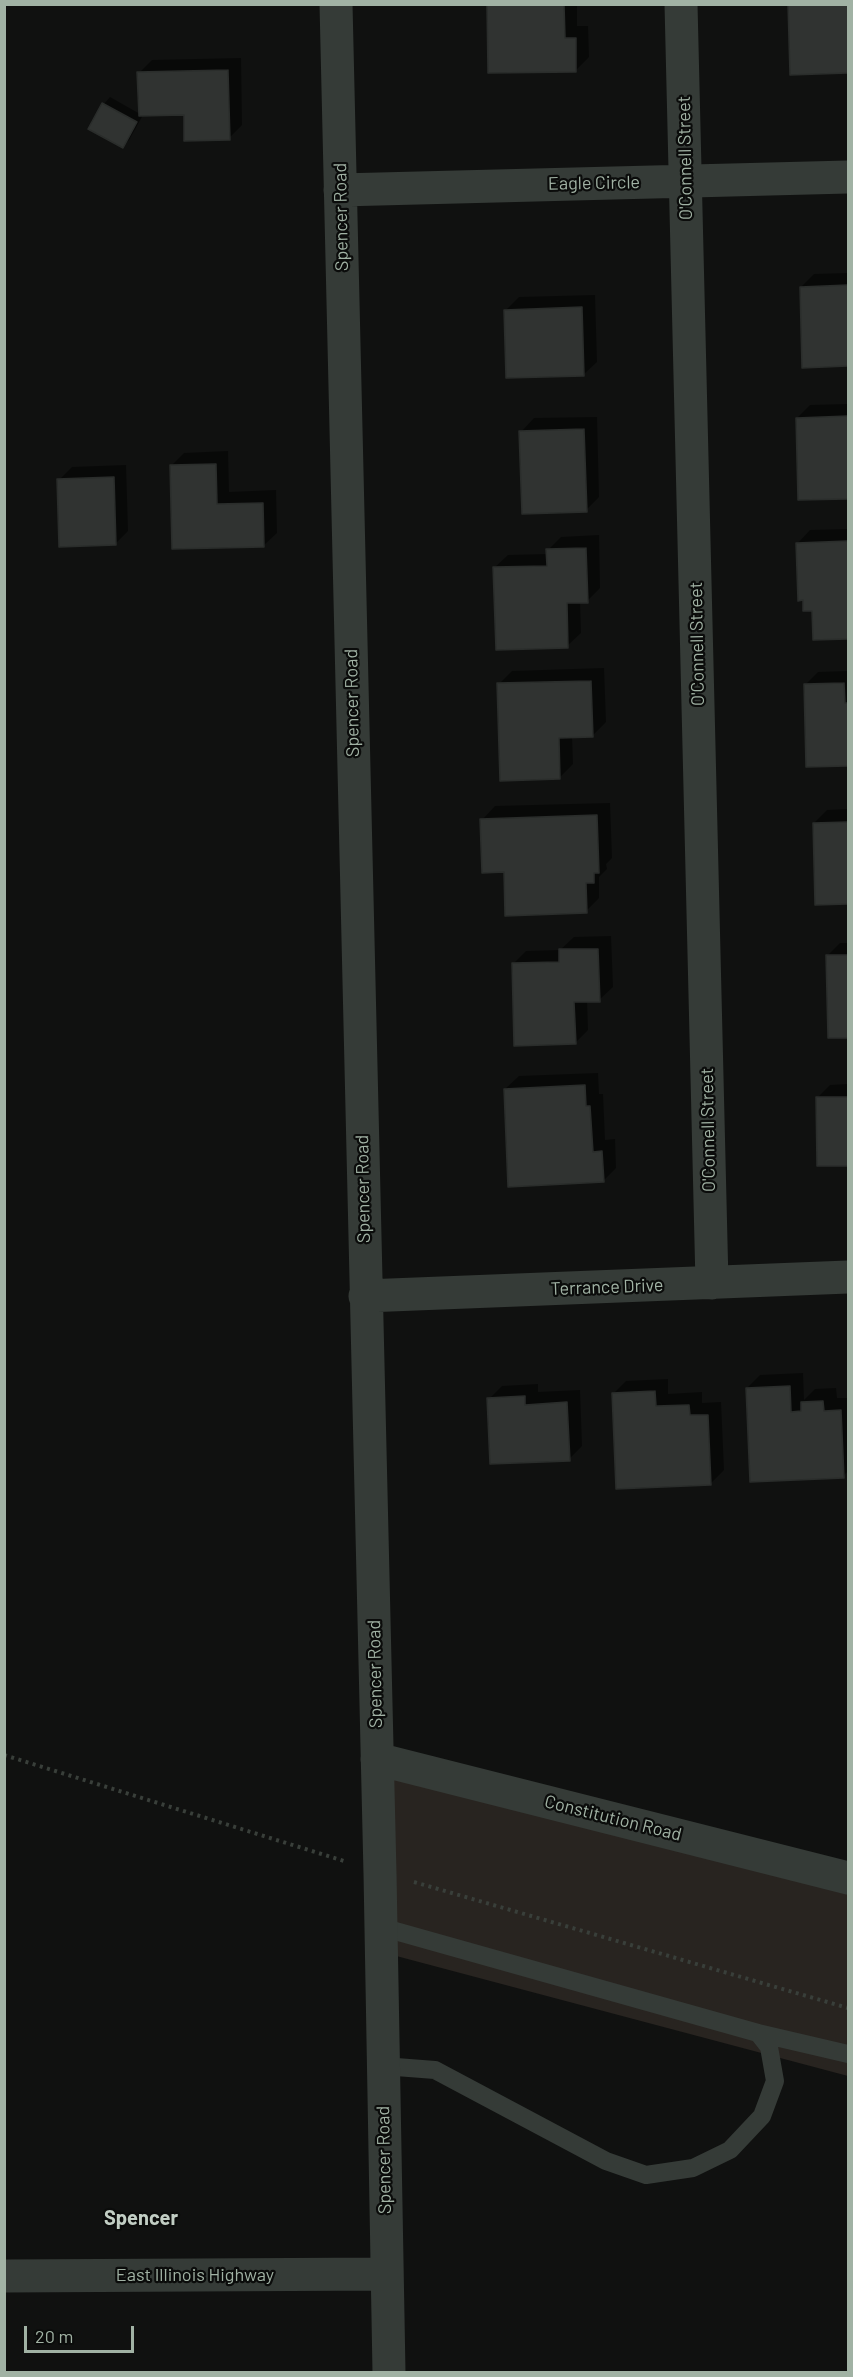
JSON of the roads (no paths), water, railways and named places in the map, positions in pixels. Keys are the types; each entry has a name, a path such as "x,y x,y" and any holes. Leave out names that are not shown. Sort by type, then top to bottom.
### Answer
{"street":[{"name":"Spencer Road","path":"336,4 380,1872 389,2373"},
{"name":"O'Connell Street","path":"681,4 712,1283"},
{"name":"Eagle Circle","path":"340,190 849,177"},
{"name":"Terrance Drive","path":"365,1296 849,1277"},
{"name":"Constitution Road","path":"377,1759 849,1878"},
{"name":"East Illinois Highway","path":"4,2276 386,2274"}],"lane":[{"path":"381,1927 758,2033 849,2055"},
{"path":"383,2066 435,2070 606,2161 646,2175 693,2168 730,2150 762,2116 775,2081 769,2047 758,2033"}],"district":[{"name":"Spencer","path":"141,2218"}]}
